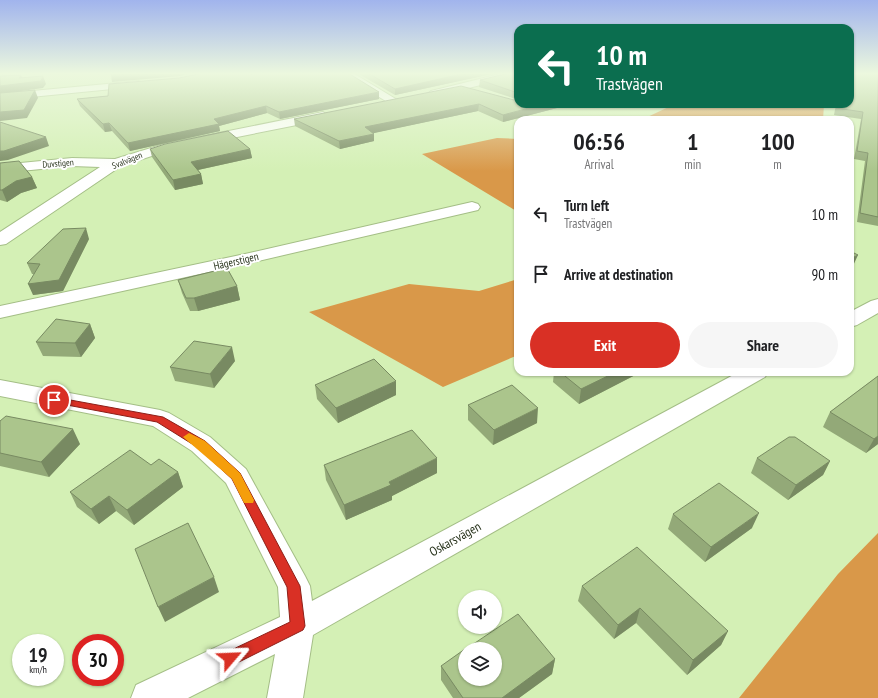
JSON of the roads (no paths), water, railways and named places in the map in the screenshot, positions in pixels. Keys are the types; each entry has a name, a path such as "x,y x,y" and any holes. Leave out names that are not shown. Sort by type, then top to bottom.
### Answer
{"street":[{"name":"Svalvägen","path":"0,240 116,163 164,148 332,114"},
{"name":"Duvstigen","path":"0,169 72,162 116,163"},
{"name":"Hägerstigen","path":"0,312 238,261 472,207"},
{"path":"854,319 878,305"},
{"name":"Oskarsvägen","path":"149,698 298,626 750,376"},
{"path":"0,388 160,419 201,444 236,476 294,586 298,626 285,698"}]}
